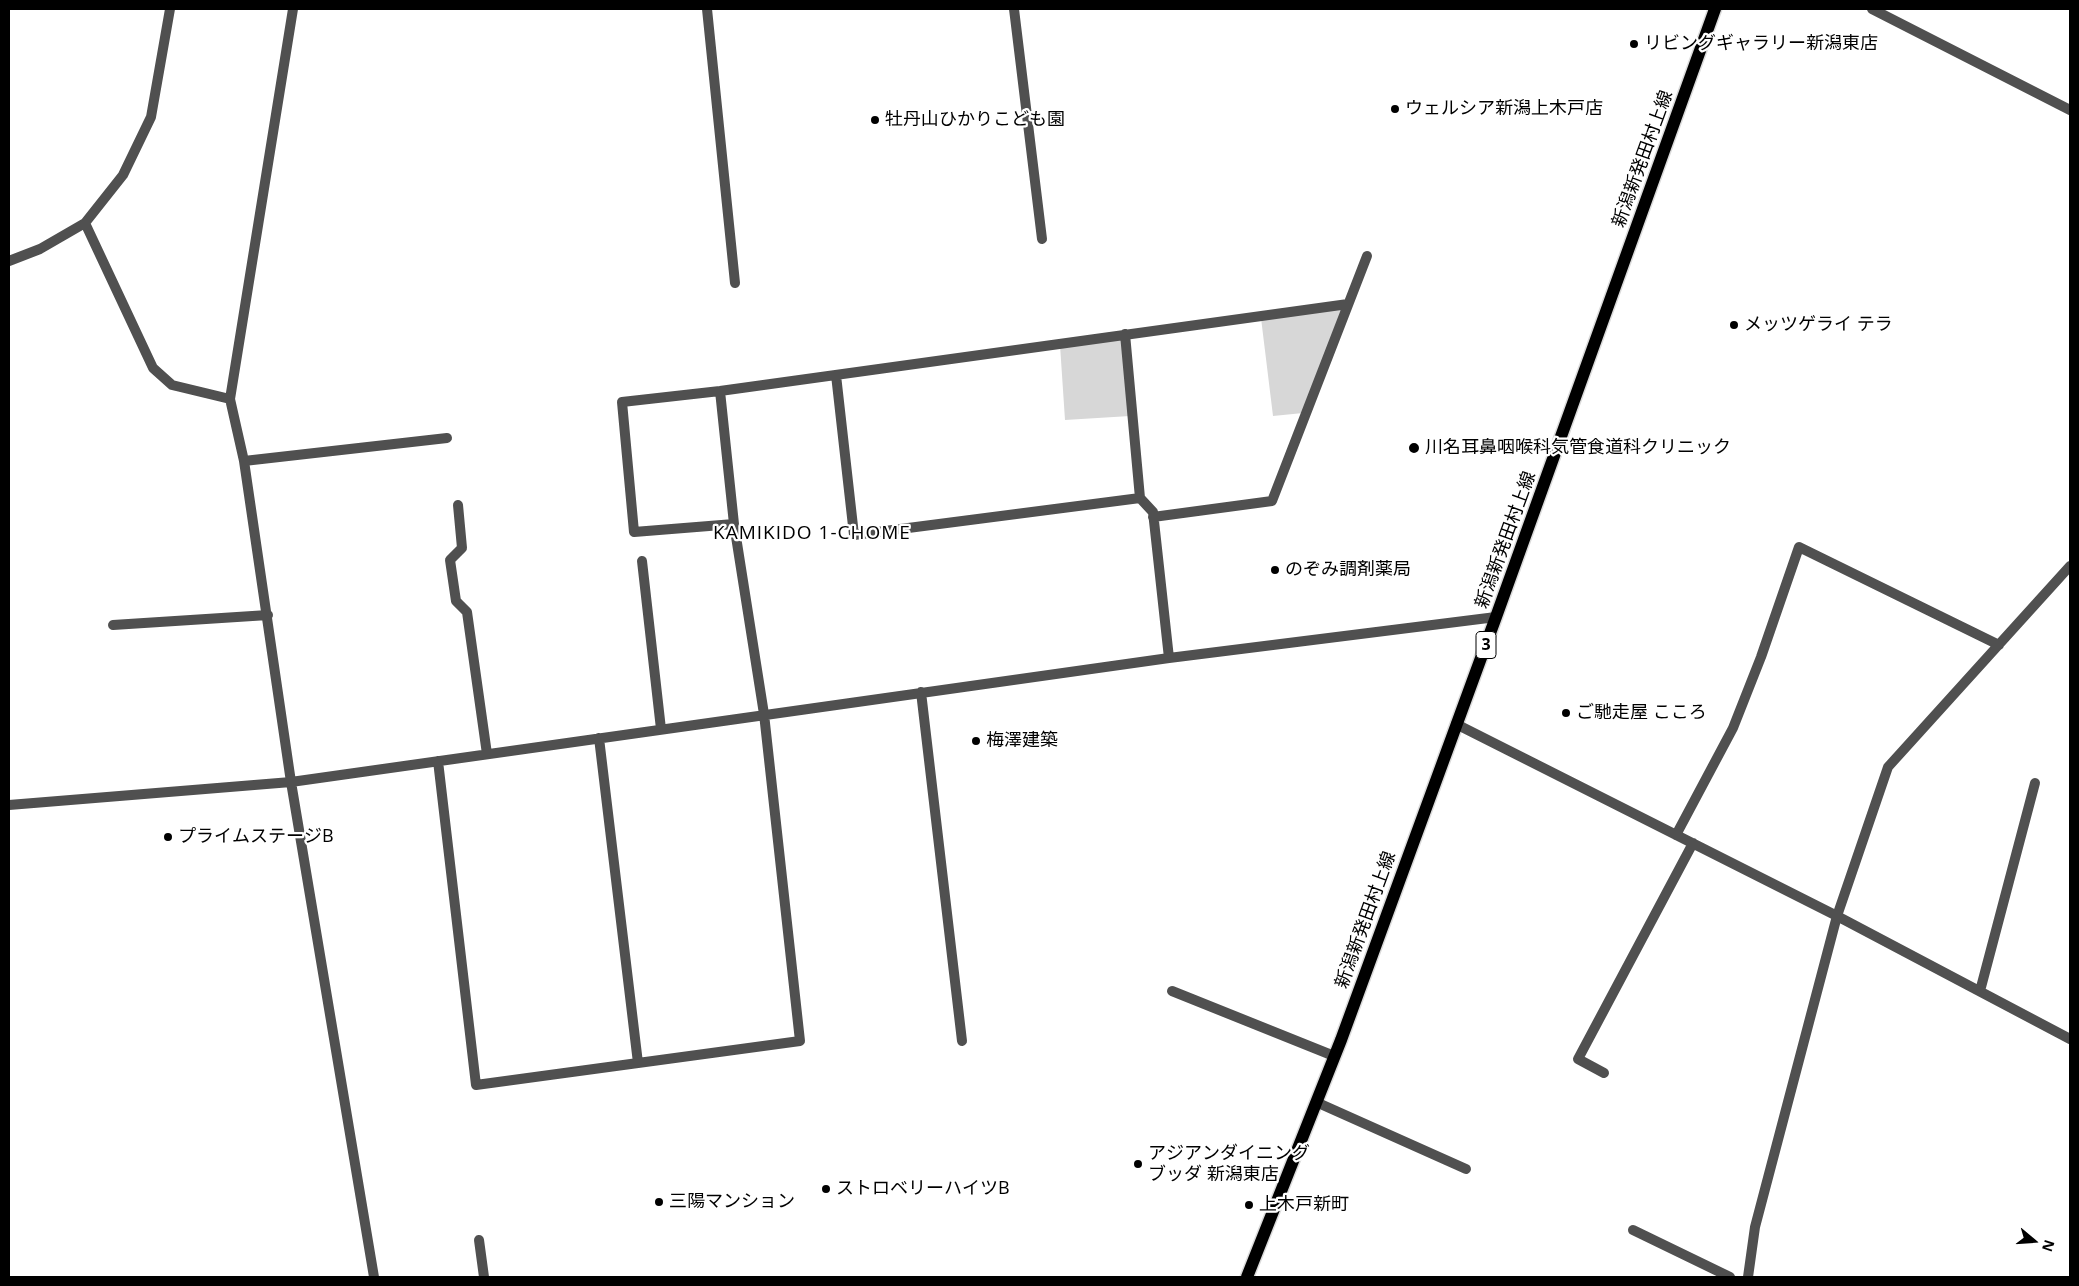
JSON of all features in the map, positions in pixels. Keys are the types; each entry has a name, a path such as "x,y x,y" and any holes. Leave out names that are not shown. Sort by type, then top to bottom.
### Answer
{"main road":[{"name":"新潟新発田村上線","path":"1247,1277 1334,1056 1496,617 1715,9"}],"street":[{"path":"9,261 40,249 85,223 123,175 151,117 170,9"},
{"path":"293,9 230,399 244,461 291,782 374,1277"},
{"path":"707,9 735,283"},
{"path":"1014,9 1042,239"},
{"path":"1872,9 2070,110"},
{"path":"85,223 153,368 172,385 230,399"},
{"path":"1153,517 1272,501 1367,256"},
{"path":"734,524 634,532 622,402 720,391 1348,304"},
{"path":"1125,334 1140,498 1153,512 1169,658"},
{"path":"836,375 854,534 1140,498"},
{"path":"438,761 476,1085 800,1041 764,714 734,524 720,391"},
{"path":"244,461 446,438"},
{"path":"458,505 462,548 450,560 456,602 467,612 487,754"},
{"path":"1676,835 1733,728 1761,657 1799,547 1999,644"},
{"path":"642,561 661,729"},
{"path":"1748,1277 1755,1227 1837,916 1888,767 2070,566"},
{"path":"113,625 268,615"},
{"path":"9,805 291,782 1169,658 1496,617"},
{"path":"921,692 962,1041"},
{"path":"1456,724 1837,916 2070,1039"},
{"path":"599,738 638,1063"},
{"path":"1980,991 2035,783"},
{"path":"1604,1074 1578,1058 1693,843"},
{"path":"1172,991 1334,1056"},
{"path":"1316,1102 1466,1169"},
{"path":"1633,1230 1730,1277"},
{"path":"479,1240 484,1277"}],"shaded area":[{"path":"1344,307 1303,413 1273,416 1261,318"},
{"path":"1123,337 1130,416 1065,420 1060,345"}],"place":[{"name":"リビングギャラリー新潟東店","path":"1634,44"},
{"name":"ウェルシア新潟上木戸店","path":"1395,109"},
{"name":"牡丹山ひかりこども園","path":"875,120"},
{"name":"メッツゲライ テラ","path":"1734,325"},
{"name":"川名耳鼻咽喉科気管食道科クリニック","path":"1414,448"},
{"name":"のぞみ調剤薬局","path":"1275,570"},
{"name":"ご馳走屋 こころ","path":"1566,713"},
{"name":"梅澤建築","path":"976,741"},
{"name":"プライムステージB","path":"168,837"},
{"name":"アジアンダイニング ブッダ 新潟東店","path":"1138,1164"},
{"name":"ストロベリーハイツB","path":"826,1189"},
{"name":"三陽マンション","path":"659,1202"},
{"name":"上木戸新町","path":"1249,1205"}],"district":[{"name":"KAMIKIDO 1-CHOME","path":"812,534"}]}
